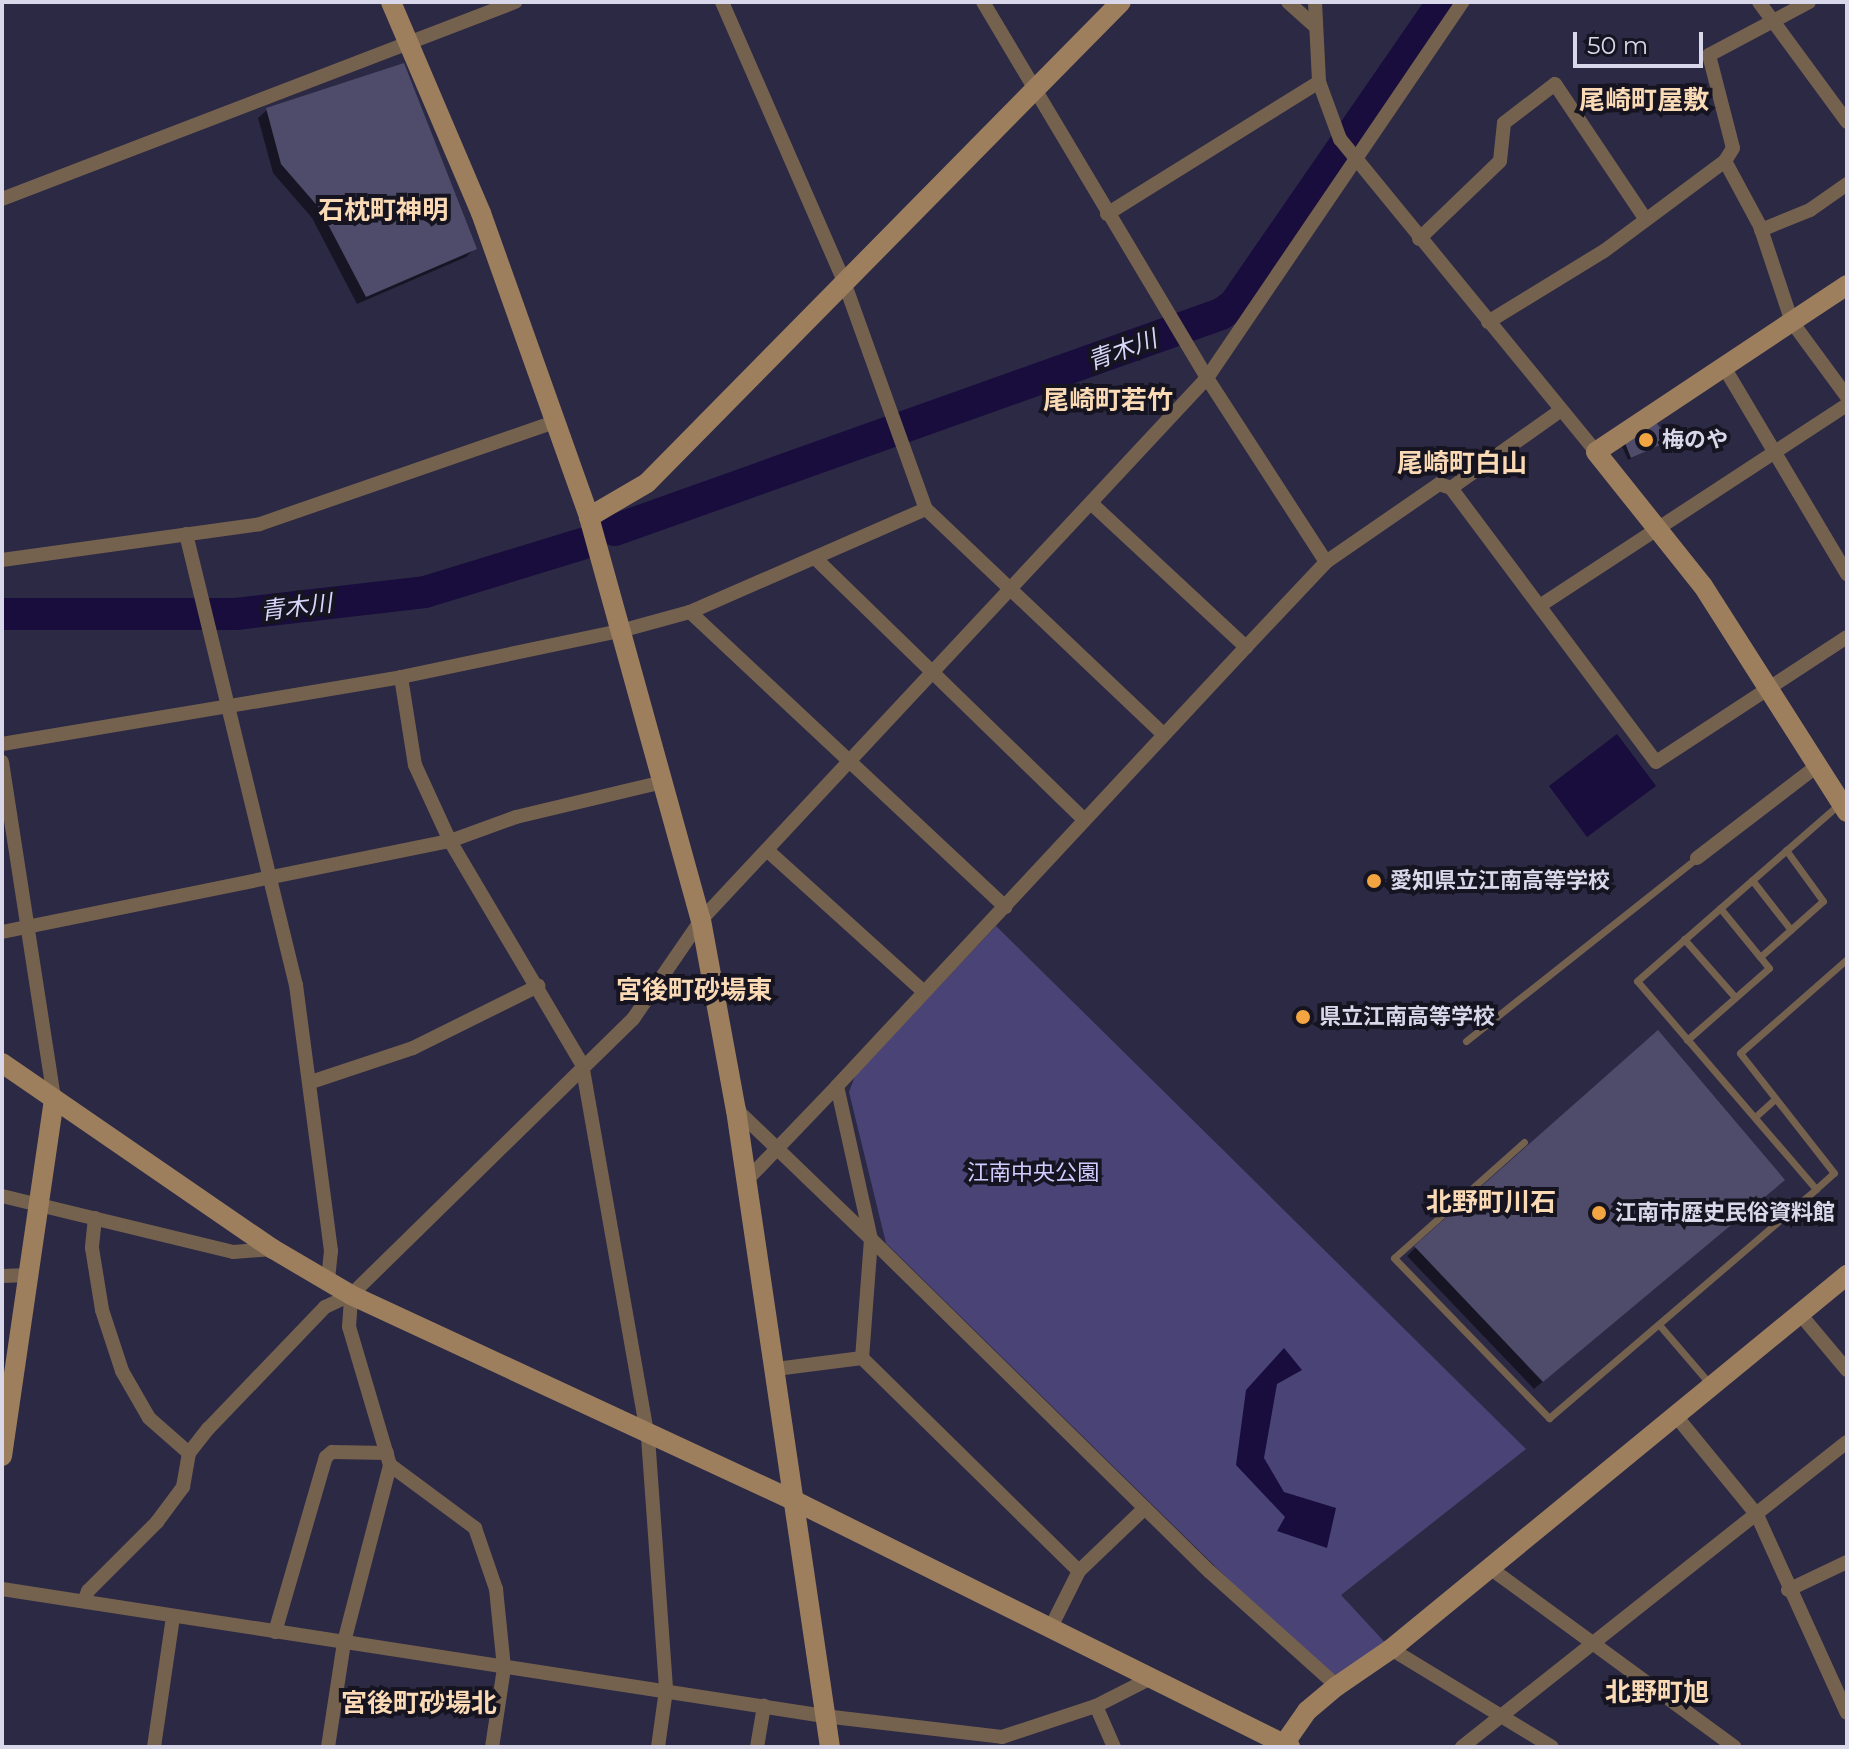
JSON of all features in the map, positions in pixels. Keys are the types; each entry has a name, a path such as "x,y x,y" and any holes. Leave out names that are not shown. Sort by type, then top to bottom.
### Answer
{"street":[{"path":"391,2 481,213 589,517 624,630 701,920 736,1110 830,1747"},
{"path":"2,199 408,46 515,2"},
{"path":"722,2 843,279 926,509 1163,734"},
{"path":"983,2 1207,378 1326,562"},
{"path":"589,517 647,483 843,279 1121,2"},
{"path":"1288,2 1315,26"},
{"path":"1315,2 1319,82 1340,139 1352,158 1659,530 1771,687 1844,807"},
{"path":"84,1601 88,1591 183,1487 189,1453 325,1307 351,1295 582,1064 633,1019 701,920 852,763 1207,378 1352,158 1463,2"},
{"path":"1759,2 1847,122"},
{"path":"1488,322 1604,251 1644,217 1725,161 1733,148 1709,55 1809,2"},
{"path":"1107,214 1319,82"},
{"path":"1419,239 1500,161 1504,123 1555,84 1644,217"},
{"path":"1725,161 1761,230 1792,322 1847,397"},
{"path":"1761,230 1810,210 1847,184"},
{"path":"1596,452 1847,285"},
{"path":"1724,367 1847,574"},
{"path":"1541,605 1847,405"},
{"path":"1451,488 1561,410"},
{"path":"2,560 260,524 555,422"},
{"path":"746,1181 1326,562 1439,484 1451,488 1656,762 1847,637"},
{"path":"1091,503 1246,647"},
{"path":"2,744 401,677 624,630 690,612 926,509"},
{"path":"186,534 296,985 331,1251 328,1282"},
{"path":"815,558 931,676 1084,820"},
{"path":"690,612 1005,907"},
{"path":"401,677 415,765 450,841 582,1064 648,1437 666,1690 658,1747"},
{"path":"2,762 54,1099 42,1204 2,1456"},
{"path":"1697,858 1818,765"},
{"path":"2,932 450,841 516,817 663,782"},
{"path":"768,851 923,991"},
{"path":"311,1082 413,1048 538,986"},
{"path":"2,1063 273,1249 351,1295 648,1437 795,1501 1287,1746 1307,1711 1391,1649 1847,1275"},
{"path":"837,1086 871,1239 862,1358 1079,1571"},
{"path":"736,1110 1145,1508 1337,1686"},
{"path":"2,1196 233,1252 273,1249"},
{"path":"95,1218 92,1248 102,1310 122,1371 149,1418 189,1453"},
{"path":"2,1276 30,1275"},
{"path":"328,1747 344,1642 388,1459 349,1327 351,1295"},
{"path":"1800,1314 1847,1370"},
{"path":"776,1369 862,1358"},
{"path":"1676,1416 1757,1515 1788,1590 1847,1713"},
{"path":"1462,1747 1596,1645 1847,1442"},
{"path":"275,1632 326,1457 332,1452 388,1459 475,1528 496,1589 504,1668 492,1747"},
{"path":"1051,1627 1079,1571 1145,1508"},
{"path":"1788,1590 1847,1562"},
{"path":"1490,1568 1735,1747"},
{"path":"2,1589 1003,1742 1096,1706 1153,1677"},
{"path":"154,1747 173,1616"},
{"path":"1391,1649 1552,1747"},
{"path":"757,1747 764,1706"},
{"path":"1096,1706 1114,1747"}],"lane":[{"path":"1816,1189 1637,981 1786,850 1844,807"},
{"path":"1760,957 1823,901 1786,850"},
{"path":"1466,1041 1697,858"},
{"path":"1752,880 1791,930"},
{"path":"1687,1040 1769,968 1720,908"},
{"path":"1684,939 1735,997"},
{"path":"1524,1142 1394,1258 1405,1274 1549,1418 1661,1327 1834,1173 1740,1053 1847,959"},
{"path":"1755,1117 1775,1099"},
{"path":"1661,1327 1711,1386"}],"green space":[{"name":"江南中央公園","path":"996,926 1526,1449 1341,1595 1391,1649 1337,1686 886,1243 849,1092 855,1076"}],"shaded area":[{"path":"1617,734 1656,786 1587,837 1549,786"},
{"path":"1284,1348 1302,1370 1277,1384 1264,1458 1284,1492 1336,1508 1327,1548 1277,1531 1285,1517 1236,1465 1246,1390"}],"building":[{"path":"404,63 477,249 366,297 320,209 281,164 266,108"},
{"name":"梅のや","path":"1656,422 1669,441 1631,458 1623,438"},
{"name":"江南市歴史民俗資料館","path":"1658,1030 1785,1180 1543,1382 1414,1246"}],"waterway":[{"name":"青木川","path":"615,530 1221,314 1234,305 1443,2"},
{"name":"青木川","path":"2,614 236,614 425,592 582,544"}],"place":[{"name":"梅のや","path":"1646,440"},
{"name":"愛知県立江南高等学校","path":"1374,881"},
{"name":"県立江南高等学校","path":"1303,1017"},
{"name":"江南市歴史民俗資料館","path":"1599,1213"}],"district":[{"name":"尾崎町屋敷","path":"1644,101"},
{"name":"石枕町神明","path":"383,211"},
{"name":"尾崎町若竹","path":"1108,401"},
{"name":"尾崎町白山","path":"1462,464"},
{"name":"宮後町砂場東","path":"694,991"},
{"name":"北野町川石","path":"1491,1203"},
{"name":"北野町旭","path":"1657,1693"},
{"name":"宮後町砂場北","path":"419,1704"}]}
